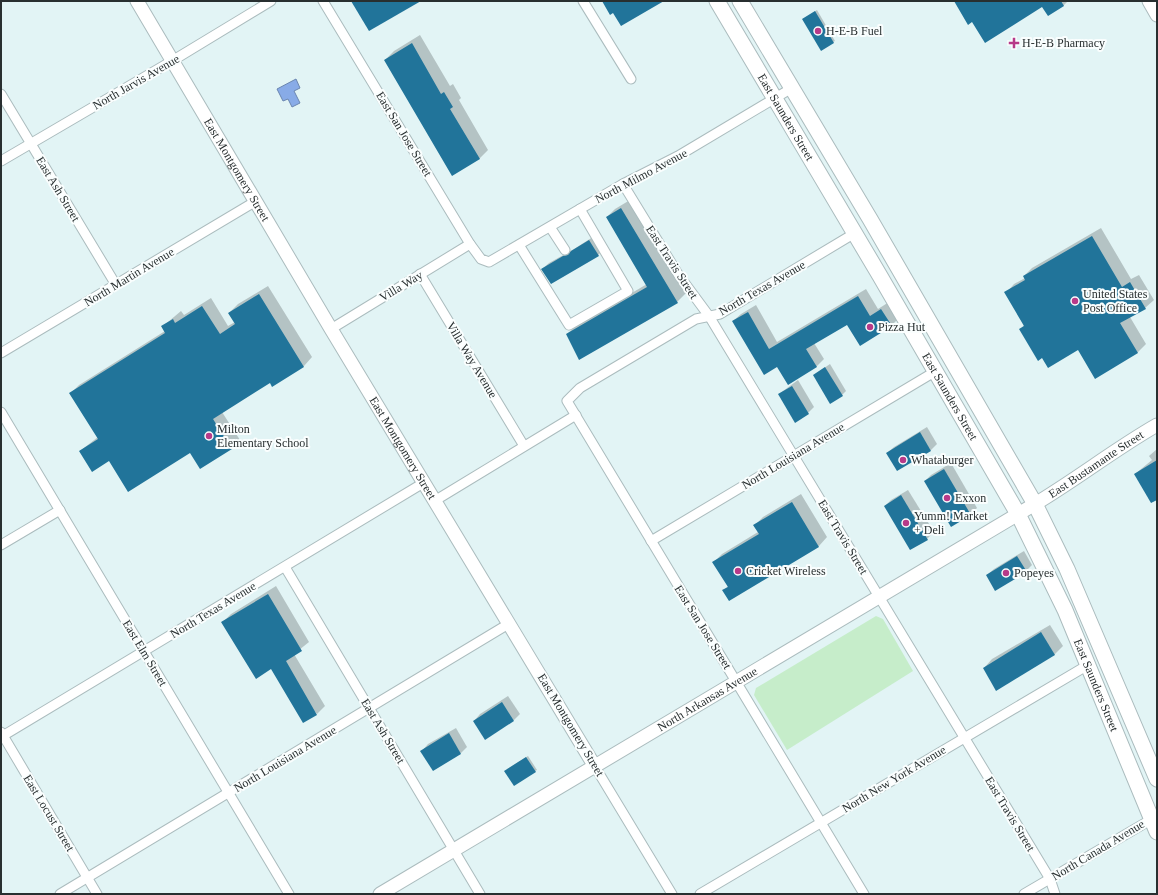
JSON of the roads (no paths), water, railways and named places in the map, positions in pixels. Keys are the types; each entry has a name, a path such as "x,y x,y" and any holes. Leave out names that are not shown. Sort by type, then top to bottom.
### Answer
{"main road":[{"name":"East Montgomery Street","path":"137,1 594,765"},
{"name":"East Saunders Street","path":"717,1 936,371 1018,514 1055,589 1155,824"},
{"name":"East Saunders Street","path":"740,1 928,319 1035,504 1067,569 1156,774"},
{"path":"1149,1 1157,15"},
{"path":"837,203 852,213 866,232 914,314 928,319"},
{"name":"East Bustamante Street","path":"1035,504 1077,479 1127,442 1157,424"},
{"name":"North Arkansas Avenue","path":"380,894 594,765 1035,504"}],"street":[{"name":"North Jarvis Avenue","path":"1,161 271,1"},
{"name":"East San Jose Street","path":"323,1 470,244 481,259 489,262"},
{"path":"584,1 631,79"},
{"name":"North Milmo Avenue","path":"489,262 623,184 678,156 792,88"},
{"name":"East Ash Street","path":"1,94 116,285"},
{"name":"East Travis Street","path":"623,184 678,274 709,316 794,455 1050,879 1056,894"},
{"name":"North Martin Avenue","path":"1,353 256,202"},
{"path":"519,245 569,326 628,291 580,209"},
{"path":"550,227 565,250"},
{"name":"North Texas Avenue","path":"568,401 580,388 696,319 720,314 855,233"},
{"name":"Villa Way","path":"332,329 470,244"},
{"name":"Villa Way Avenue","path":"420,274 524,446"},
{"name":"North Louisiana Avenue","path":"650,541 936,371"},
{"name":"East San Jose Street","path":"568,401 650,541 737,681 864,894"},
{"name":"East Elm Street","path":"1,412 290,894"},
{"path":"436,500 576,415"},
{"name":"North Texas Avenue","path":"2,735 425,482"},
{"path":"1,545 60,510"},
{"name":"East Ash Street","path":"285,567 480,894"},
{"name":"North Louisiana Avenue","path":"60,894 510,623"},
{"name":"North New York Avenue","path":"700,894 1088,665"},
{"name":"East Locust Street","path":"2,735 97,894"},
{"name":"East Montgomery Street","path":"594,765 672,894"},
{"name":"North Canada Avenue","path":"1024,894 1155,824"}],"water":[{"path":"296,79 300,88 294,91 300,103 292,107 288,99 283,101 277,89"}],"place":[{"name":"H-E-B Fuel","path":"818,31"},
{"name":"H-E-B Pharmacy","path":"1014,43"},
{"name":"United States Post Office","path":"1075,301"},
{"name":"Pizza Hut","path":"870,327"},
{"name":"Milton Elementary School","path":"209,436"},
{"name":"Whataburger","path":"903,460"},
{"name":"Exxon","path":"947,498"},
{"name":"Yumm! Market + Deli","path":"906,523"},
{"name":"Cricket Wireless","path":"738,571"},
{"name":"Popeyes","path":"1006,573"}]}
